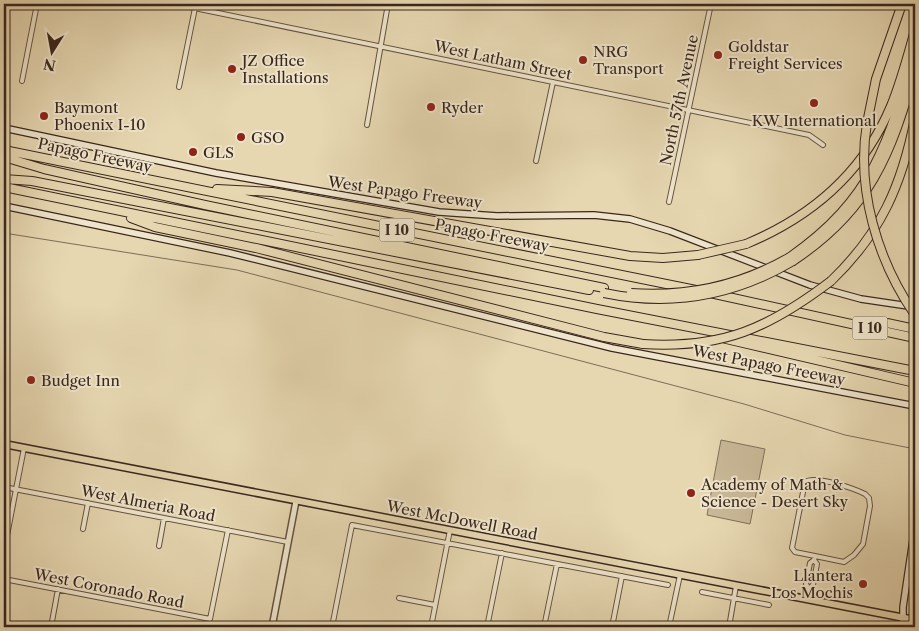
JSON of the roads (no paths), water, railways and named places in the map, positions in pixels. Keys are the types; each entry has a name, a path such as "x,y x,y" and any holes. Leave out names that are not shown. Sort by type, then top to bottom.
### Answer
{"highway":[{"path":"902,4 876,79 867,123 864,154 865,183 874,228 893,277 915,314"},
{"path":"190,188 272,192 630,256 662,258 698,255 746,244 783,227 818,204 856,166 878,134 892,106 915,30"},
{"path":"791,259 829,224 870,176 892,130 915,50"},
{"path":"4,179 32,181 604,290 640,293 690,292 731,284 763,272 791,259 840,223 860,202 876,178 896,134 915,70"},
{"path":"108,209 155,227 264,251 617,340 643,344 680,345 724,339 776,319 831,281 869,238 887,209 904,168 915,118"},
{"name":"Papago Freeway","path":"4,150 681,287 915,338"},
{"path":"4,157 44,170 604,290"},
{"name":"I 10","path":"4,188 597,309 915,370"},
{"path":"597,309 915,383"},
{"path":"826,318 887,323 915,329"}],"main road":[{"name":"West Papago Freeway","path":"4,128 216,173 439,212 497,216 594,215 630,219 670,231 810,284 861,299 915,307"},
{"name":"West Papago Freeway","path":"4,206 230,253 612,348 915,406"},
{"name":"West McDowell Road","path":"4,444 914,620"},
{"path":"903,627 902,617 915,526"},
{"path":"908,627 914,620 915,608"}],"street":[{"path":"22,81 37,4"},
{"name":"West Latham Street","path":"175,4 810,135 823,145"},
{"path":"367,125 388,4"},
{"name":"North 57th Avenue","path":"669,202 711,4"},
{"path":"179,87 195,8"},
{"path":"536,161 553,82"},
{"path":"4,551 24,448"},
{"path":"807,600 809,589 813,585 817,564 814,558 795,552 792,548 805,482 810,479 824,481 865,494 869,498 870,506 861,548 844,562 814,558"},
{"name":"West Almeria Road","path":"4,487 288,542"},
{"path":"272,627 296,501"},
{"path":"83,529 88,503"},
{"path":"158,546 164,518"},
{"name":"West McDowell Road","path":"332,627 352,525 668,586"},
{"name":"West Coronado Road","path":"4,579 210,618 228,530"},
{"path":"430,627 450,530"},
{"path":"487,627 502,553"},
{"path":"809,589 806,584 810,563 814,558"},
{"path":"544,627 557,564"},
{"path":"669,627 680,575"},
{"path":"612,627 622,576"},
{"path":"729,627 736,586"},
{"path":"51,627 58,589"},
{"path":"702,592 769,605"},
{"path":"399,598 435,605"}],"waterway":[{"path":"4,233 237,270 744,404 845,435 915,449"}],"place":[{"name":"Goldstar Freight Services","path":"718,55"},
{"name":"NRG Transport","path":"583,60"},
{"name":"JZ Office Installations","path":"232,69"},
{"name":"KW International","path":"814,103"},
{"name":"Ryder","path":"431,107"},
{"name":"Baymont Phoenix I-10","path":"44,116"},
{"name":"GSO","path":"241,137"},
{"name":"GLS","path":"193,152"},
{"name":"Budget Inn","path":"31,380"},
{"name":"Academy of Math & Science - Desert Sky","path":"691,493"},
{"name":"Llantera Los Mochis","path":"863,584"}]}
